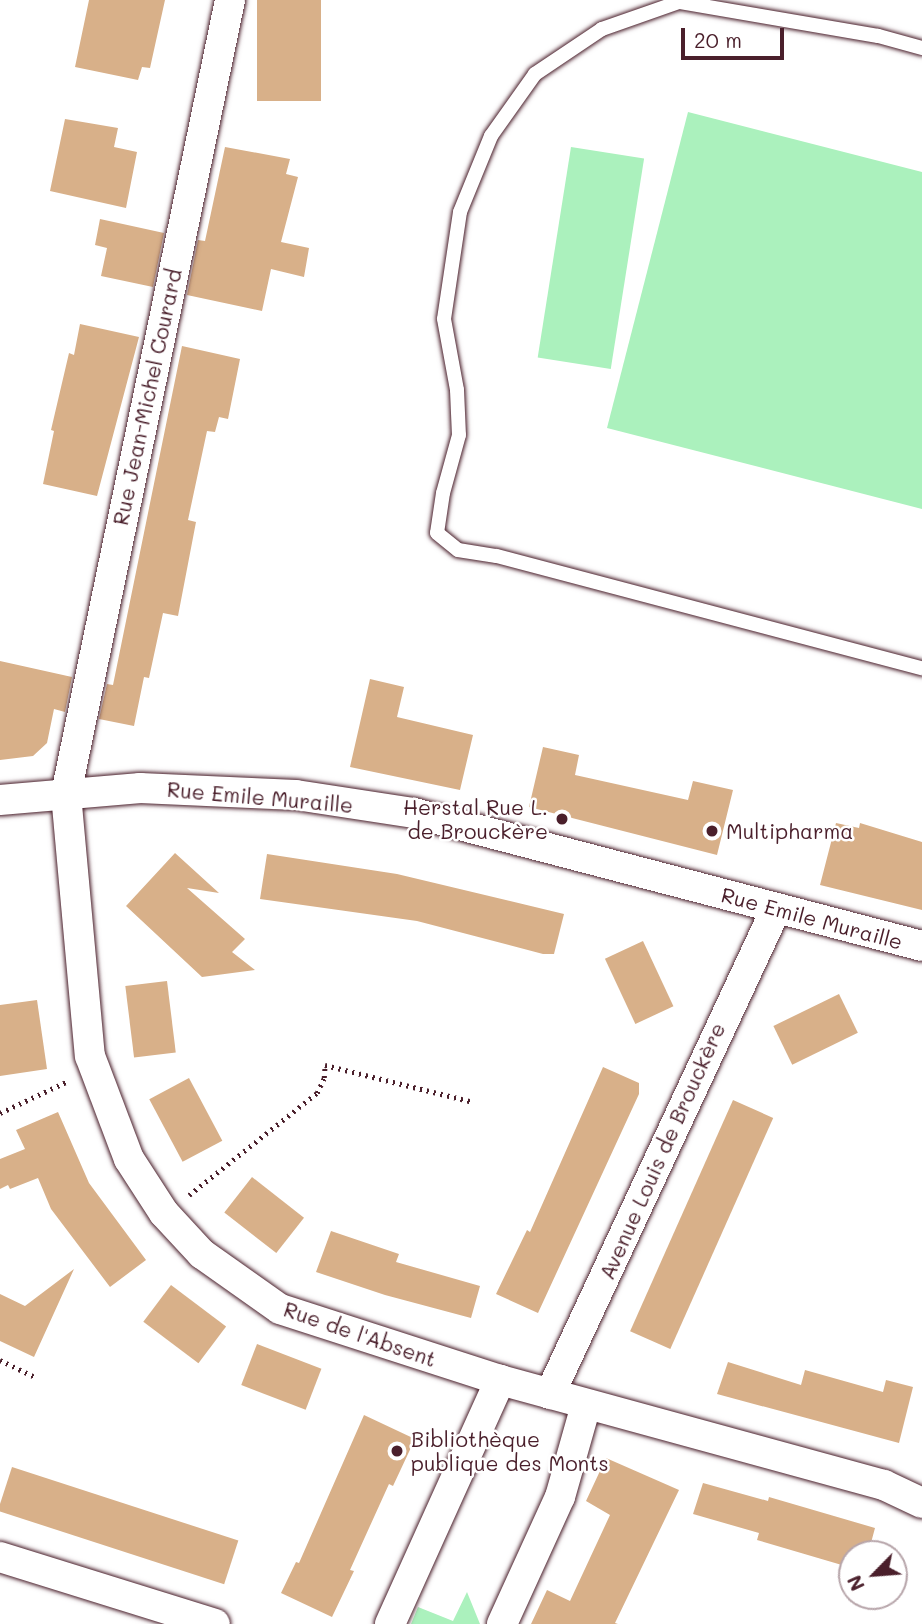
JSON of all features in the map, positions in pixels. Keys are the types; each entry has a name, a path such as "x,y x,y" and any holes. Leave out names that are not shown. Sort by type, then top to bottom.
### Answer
{"street":[{"name":"Rue Jean-Michel Courard","path":"66,793 230,0"},
{"name":"Rue Emile Muraille","path":"0,800 140,788 296,795 414,813 922,946"},
{"name":"Rue de l'Absent","path":"66,793 90,1056 128,1159 164,1213 202,1254 280,1309 500,1380 884,1485 922,1503"},
{"name":"Avenue Louis de Brouckère","path":"550,1394 776,909"},
{"path":"390,1624 500,1380"},
{"path":"502,1624 560,1497 586,1405"},
{"path":"0,1557 215,1624"}],"lane":[{"path":"922,48 878,36 679,2 602,29 535,74 491,136 460,212 444,319 457,390 459,435 443,493 437,533 458,551 497,556 922,668"}],"path":[{"path":"164,1213 317,1093 324,1078 325,1065 473,1102"},
{"path":"0,1113 95,1069"},
{"path":"0,1360 35,1377"}],"green space":[{"path":"688,112 922,172 922,509 607,428"},
{"path":"571,147 644,159 611,369 538,357"},
{"path":"467,1592 480,1624 411,1624 418,1607 453,1621"}],"building":[{"path":"89,0 165,0 150,68 142,67 138,80 75,67"},
{"path":"257,0 321,0 321,101 257,101"},
{"path":"65,119 118,128 114,147 137,152 126,208 50,191"},
{"path":"225,147 290,159 286,174 298,177 281,242 309,248 304,277 271,269 262,311 187,295 198,240 205,241"},
{"path":"100,219 164,233 153,287 101,276 107,248 95,245"},
{"path":"80,324 139,337 97,496 43,484 54,431 51,430 69,353 74,355"},
{"path":"182,346 240,359 228,419 219,417 215,432 207,431 188,520 196,522 178,616 163,613 149,678 144,677 134,726 99,719 107,684 113,685"},
{"path":"0,661 72,677 65,712 54,709 47,743 33,756 0,760"},
{"path":"370,679 404,687 397,717 473,735 460,790 350,767"},
{"path":"543,747 579,755 575,775 688,800 693,781 733,790 717,855 529,807"},
{"path":"836,823 859,828 860,823 922,842 922,910 820,885"},
{"path":"175,853 219,893 187,888 245,939 232,952 255,970 202,977 126,906"},
{"path":"267,854 397,874 564,914 554,954 543,954 417,921 260,899"},
{"path":"643,941 673,1006 635,1024 605,959"},
{"path":"167,981 176,1052 134,1058 125,986"},
{"path":"839,994 858,1033 792,1065 773,1026"},
{"path":"37,1000 47,1069 0,1076 0,1005"},
{"path":"603,1067 639,1083 639,1094 538,1313 496,1294 527,1230 530,1232"},
{"path":"189,1078 222,1141 183,1162 149,1099"},
{"path":"733,1100 773,1118 670,1349 630,1331"},
{"path":"58,1112 89,1183 146,1260 110,1287 51,1209 38,1178 10,1189 8,1185 0,1189 0,1159 25,1149 16,1130"},
{"path":"252,1177 304,1218 276,1253 224,1212"},
{"path":"331,1231 399,1254 396,1262 480,1286 471,1318 385,1295 316,1272"},
{"path":"74,1269 34,1357 0,1341 0,1294 25,1306"},
{"path":"171,1285 226,1327 198,1363 143,1322"},
{"path":"257,1344 321,1369 306,1410 241,1385"},
{"path":"728,1362 801,1385 805,1370 883,1392 886,1380 913,1387 899,1443 717,1394"},
{"path":"364,1415 415,1439 393,1486 389,1484 350,1570 354,1571 332,1617 281,1593 296,1562 299,1563"},
{"path":"606,1458 679,1490 615,1623 618,1624 531,1624 547,1590 570,1601 610,1515 586,1501"},
{"path":"12,1467 238,1541 224,1584 0,1511"},
{"path":"703,1483 768,1501 769,1497 875,1528 872,1540 838,1540 838,1564 757,1540 759,1533 693,1514"}],"place":[{"name":"Herstal Rue L. de Brouckère","path":"562,819"},
{"name":"Multipharma","path":"712,831"},
{"name":"Bibliothèque publique des Monts","path":"397,1451"}]}
